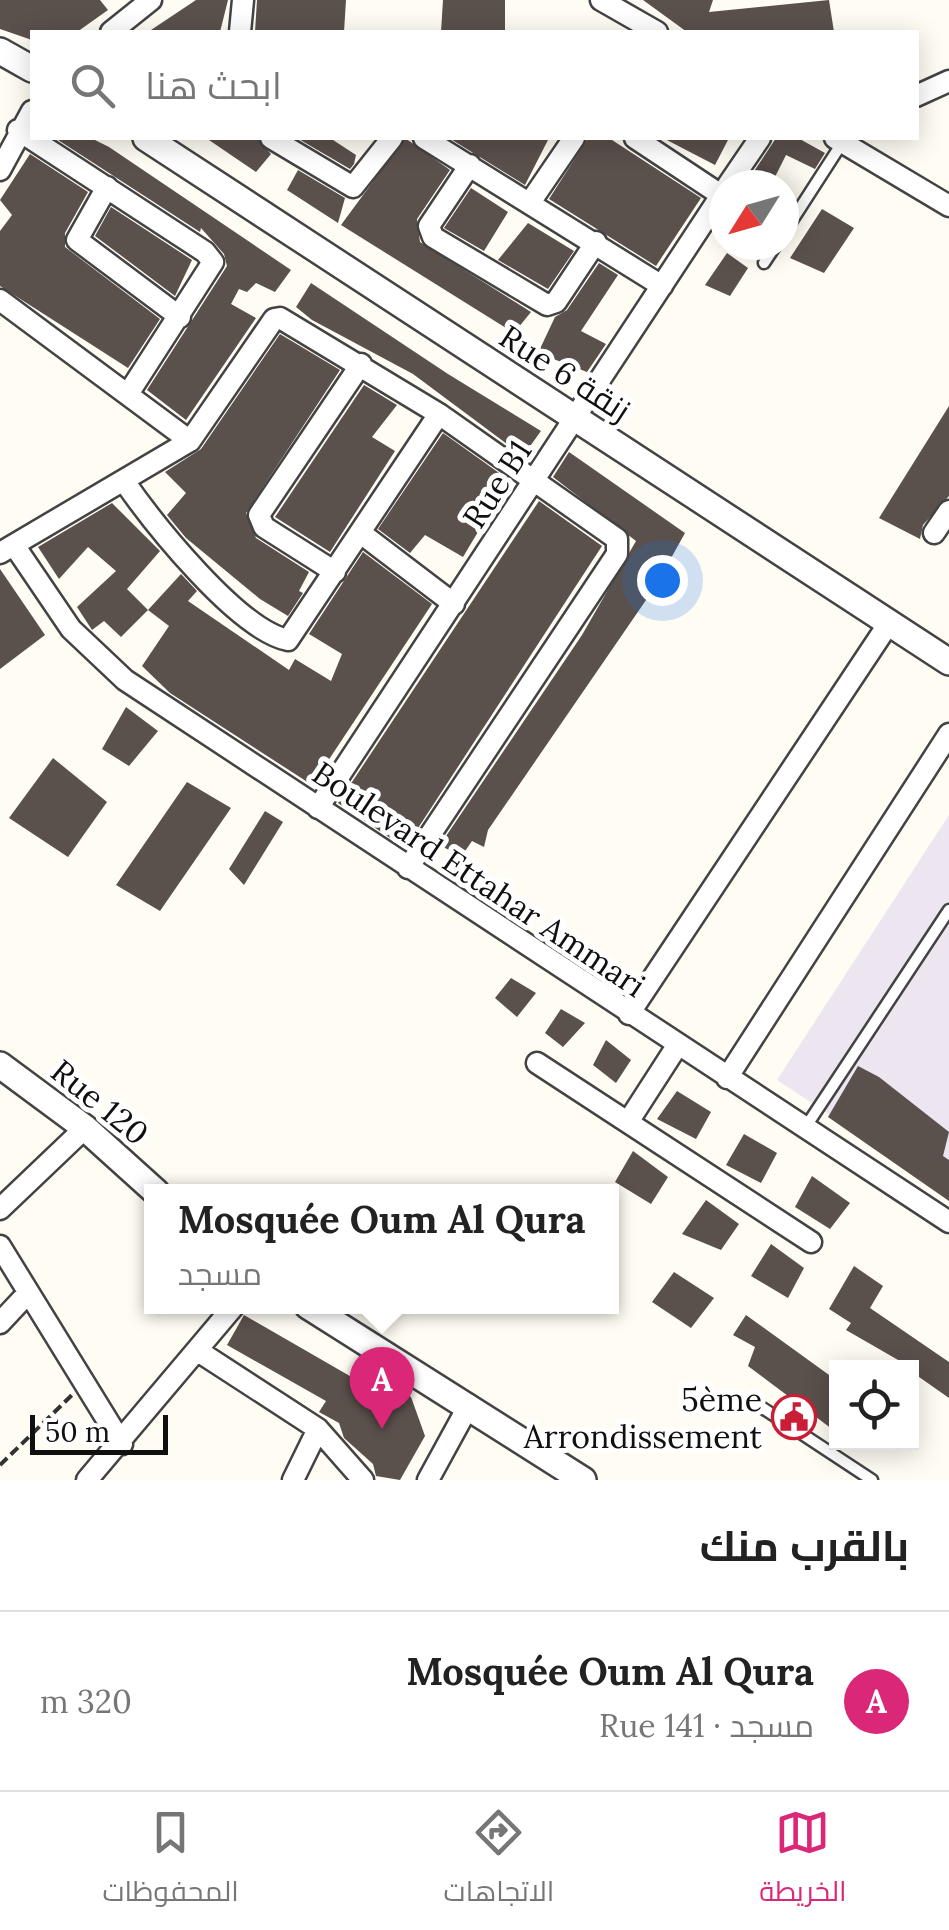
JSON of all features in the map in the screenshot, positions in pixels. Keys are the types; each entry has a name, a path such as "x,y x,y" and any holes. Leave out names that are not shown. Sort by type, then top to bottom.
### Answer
{"street":[{"path":"115,0 119,26"},
{"path":"119,26 151,0"},
{"path":"240,30 243,0"},
{"path":"601,0 644,29"},
{"path":"0,51 30,68"},
{"path":"919,95 949,81"},
{"path":"0,170 30,114"},
{"path":"18,130 30,138"},
{"path":"34,140 211,259 212,266 128,394"},
{"name":"Rue 6 زنقة","path":"149,140 949,662"},
{"path":"274,140 352,187 390,140"},
{"path":"427,140 662,286"},
{"path":"532,202 573,140"},
{"path":"638,140 709,182"},
{"name":"Rue B1","path":"739,170 759,140"},
{"path":"838,140 949,206"},
{"path":"470,165 429,226 433,237 547,305 558,301 596,242"},
{"path":"107,187 77,240 180,316"},
{"name":"Rue B1","path":"318,808 709,215"},
{"path":"0,300 190,441"},
{"path":"7,549 190,441 277,318 361,364 439,414 617,540 617,554 408,868"},
{"path":"336,572 264,527 260,516 361,364"},
{"path":"124,481 208,580 252,622 278,638 291,638 439,414"},
{"path":"934,533 949,512"},
{"path":"362,534 454,604"},
{"name":"Boulevard Ettahar Ammari","path":"7,549 71,629 110,669 676,1046 949,1222"},
{"path":"629,1014 888,623"},
{"path":"727,1078 949,734"},
{"path":"628,1122 676,1046"},
{"path":"537,1063 811,1242"},
{"name":"Rue 120","path":"0,1065 85,1128 147,1184"},
{"path":"0,1209 85,1128"},
{"path":"0,1246 122,1444"},
{"path":"0,1322 28,1294"},
{"path":"87,1480 122,1444 228,1314"},
{"path":"321,1314 583,1480"},
{"path":"198,1351 318,1429 363,1480"},
{"path":"428,1480 469,1405"},
{"path":"293,1480 318,1429"}],"lane":[{"path":"799,206 838,140"},
{"path":"764,264 767,260"},
{"path":"806,1128 949,910"},
{"path":"754,1404 872,1480"}],"path":[{"path":"0,1465 83,1384"}],"shaded area":[{"path":"949,815 949,1193 777,1080"}],"building":[{"path":"0,0 100,0 108,10 80,30 30,30 30,39 0,29"},
{"path":"196,0 228,0 220,30 151,30"},
{"path":"257,0 346,0 344,30 255,30"},
{"path":"443,0 505,0 505,30 441,30"},
{"path":"643,0 713,0 709,12 829,0 834,30 684,30"},
{"path":"58,140 95,140 109,147 291,270 275,292 256,283 247,292 239,289 231,304 256,318 186,420 147,390 227,266 224,254 201,228 200,232"},
{"path":"209,140 259,140 271,154 256,172"},
{"path":"300,140 333,140 356,155 350,169"},
{"path":"404,140 408,140 450,170 417,219 420,242 531,312 514,333 341,225"},
{"path":"452,140 548,140 525,185"},
{"path":"587,140 612,140 701,198 656,266 549,199"},
{"path":"667,140 728,140 715,165"},
{"path":"775,140 802,140 825,153 815,169 786,155 778,170 755,170"},
{"path":"30,154 88,192 65,233 65,247 160,319 128,368 0,286 0,231 12,215 0,200"},
{"path":"298,170 345,198 338,223 287,190"},
{"path":"471,188 508,212 484,251 444,228"},
{"path":"111,207 192,260 175,296 95,236"},
{"path":"822,209 854,228 824,273 795,260 799,260 799,244"},
{"path":"528,223 574,251 548,289 498,260"},
{"path":"722,260 737,260 748,268 730,296 705,285"},
{"path":"599,263 618,275 581,331 606,344 587,372 538,353 555,317 567,310"},
{"path":"311,283 541,431 523,456 413,374 312,320 296,307"},
{"path":"280,334 340,370 246,513 256,538 309,572 299,591 303,593 288,616 260,599 186,538 167,515 186,493 165,472 201,449"},
{"path":"364,385 397,405 372,437 395,451 330,552 275,517"},
{"path":"949,406 949,496 923,525 920,539 879,518"},
{"path":"443,433 509,480 463,557 425,535 410,553 378,529"},
{"path":"569,452 685,533 655,587 488,830 484,847 472,841 461,857 440,845 582,635 636,541 553,477"},
{"path":"539,501 602,546 405,848 338,803"},
{"path":"112,503 160,551 127,589 148,610 121,637 104,621 92,630 77,607 116,571 88,547 59,579 38,547"},
{"path":"363,552 432,604 312,785 170,693 142,666 169,626 148,610 181,574 197,591 188,601 289,670 295,659 331,681 342,654 309,634"},
{"path":"0,569 45,635 0,669"},
{"path":"126,707 158,731 129,766 102,749"},
{"path":"53,758 107,802 68,857 9,818"},
{"path":"187,782 231,808 160,911 116,885"},
{"path":"265,811 283,822 244,885 229,869"},
{"path":"511,978 536,993 517,1017 495,998"},
{"path":"561,1009 585,1023 563,1047 545,1033"},
{"path":"606,1040 631,1060 616,1083 593,1065"},
{"path":"858,1066 879,1077 949,1132 943,1156 949,1160 949,1201 828,1117"},
{"path":"677,1091 711,1112 696,1139 657,1119"},
{"path":"744,1134 777,1153 761,1183 726,1165"},
{"path":"633,1151 668,1177 651,1204 615,1182"},
{"path":"812,1176 850,1203 830,1229 795,1207"},
{"path":"706,1200 739,1224 721,1250 682,1234"},
{"path":"771,1244 804,1268 788,1298 751,1276"},
{"path":"854,1266 883,1286 870,1308 949,1362 949,1398 919,1377 919,1360 898,1360 846,1330 851,1323 829,1309"},
{"path":"674,1272 714,1298 691,1328 652,1302"},
{"path":"244,1315 362,1383 370,1372 411,1397 425,1436 400,1480 376,1476 373,1464 344,1438 339,1423 319,1412 326,1401 227,1345"},
{"path":"746,1315 829,1375 829,1427 748,1366 755,1347 733,1335"}],"place":[{"name":"5ème Arrondissement","path":"794,1417"},
{"name":"Mosquée Oum Al Qura","path":"382,1429"}]}
